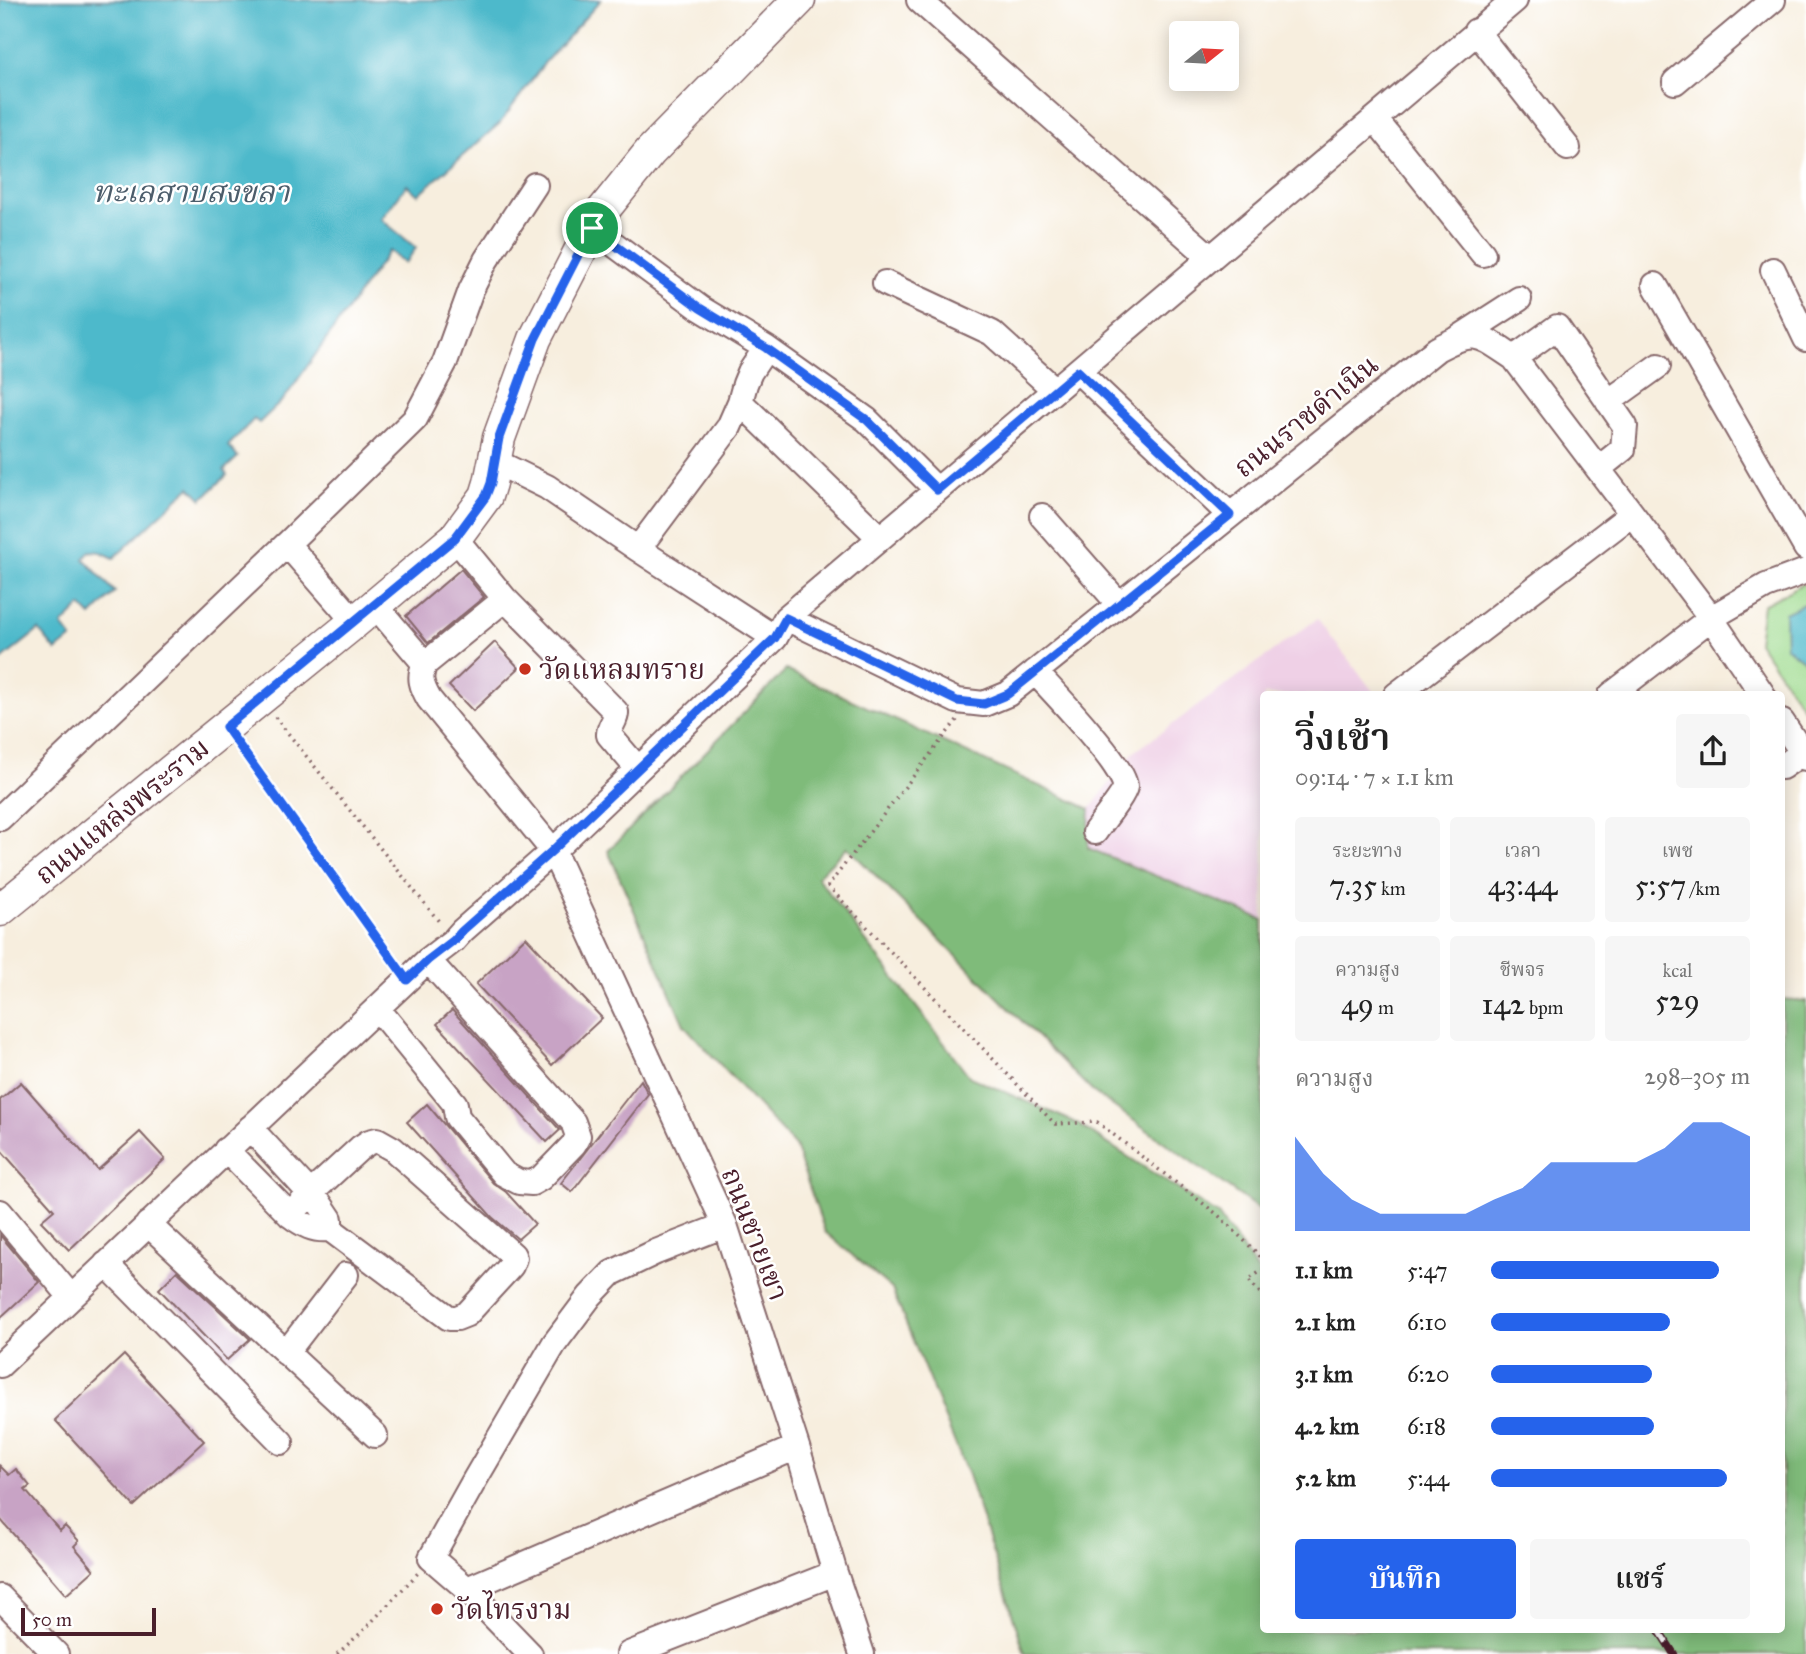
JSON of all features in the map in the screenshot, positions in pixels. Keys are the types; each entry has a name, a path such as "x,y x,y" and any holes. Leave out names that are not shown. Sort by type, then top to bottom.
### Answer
{"main road":[{"name":"ถนนแหล่งพระราม","path":"0,910 455,538 486,496 503,423 535,339 597,218 650,152 799,0"}],"street":[{"path":"919,0 1211,258"},
{"path":"0,1365 428,960 454,940 552,851 781,628 880,538 1515,0"},
{"path":"1675,82 1773,0"},
{"path":"1476,31 1568,148"},
{"path":"1375,119 1483,254"},
{"path":"0,818 415,419 445,362 471,290 486,260 535,185"},
{"path":"592,228 700,308 766,348 867,420 937,490"},
{"path":"1773,270 1799,303 1806,339"},
{"path":"885,283 992,333 1055,390"},
{"path":"1655,285 1806,548"},
{"name":"ถนนราชดำเนิน","path":"494,461 541,484 638,549 781,628 957,701 984,704 1008,694 1437,349 1519,299"},
{"path":"1514,358 1557,327 1625,426 1623,449 1598,469"},
{"path":"1460,337 1481,336 1514,358 1711,618 1760,691"},
{"path":"638,549 724,434 740,402 750,372 766,348"},
{"path":"1608,402 1658,366"},
{"path":"1078,371 1230,515"},
{"path":"740,402 880,538"},
{"path":"1401,691 1632,514"},
{"path":"1042,516 1119,604"},
{"path":"455,538 505,600 616,712 609,735 638,769"},
{"path":"287,544 425,664 505,600"},
{"path":"1616,691 1711,618 1766,586 1806,571"},
{"name":"ถนนชายเขา","path":"425,664 421,678 429,699 552,851 725,1225 862,1654"},
{"path":"1035,672 1100,744 1125,782 1125,790 1095,832"},
{"path":"1785,727 1804,756 1785,766"},
{"path":"377,1008 455,1104 457,1117 504,1174 526,1184 541,1178 574,1144 578,1136 573,1122 428,960"},
{"path":"250,1128 311,1193 330,1219 330,1229"},
{"path":"226,1150 290,1215 317,1230 330,1229 449,1318 467,1314 512,1266 514,1258 393,1149 380,1141 369,1142 360,1148 290,1215"},
{"path":"0,1194 8,1202 0,1211 71,1297"},
{"path":"148,1224 375,1436"},
{"path":"530,1654 467,1589 431,1558 554,1344 590,1296 612,1273 656,1252 725,1225"},
{"path":"106,1264 281,1442"},
{"path":"286,1353 346,1275"},
{"path":"467,1589 797,1447"},
{"path":"629,1654 835,1573"},
{"path":"0,1597 56,1654"}],"path":[{"path":"261,698 454,940"},
{"path":"971,702 828,886 1055,1124 1097,1122 1218,1215 1260,1256"},
{"path":"226,727 407,980"},
{"path":"1260,1272 1248,1280 1260,1293"},
{"path":"337,1654 363,1631 431,1558"}],"shaded area":[{"path":"1317,619 1373,691 1260,691 1260,919 1088,848 1090,809 1133,753"}],"green space":[{"path":"1806,582 1806,603 1785,613 1786,647 1806,662 1806,712 1758,642 1763,605"},
{"path":"786,670 1090,809 1088,848 1260,919 1260,1210 1092,1091 847,847 817,877 970,1077 1074,1122 1218,1215 1260,1274 1260,1633 1785,1633 1785,999 1806,1001 1806,1654 1025,1654 968,1475 892,1289 825,1232 795,1146 684,1025 608,851"}],"water":[{"name":"ทะเลสาบสงขลา","path":"0,0 601,0 546,61 500,123 418,195 407,185 381,219 416,248 405,263 389,251 284,399 259,423 254,419 228,446 238,457 224,470 227,475 202,499 190,487 114,558 101,552 90,551 84,559 115,592 91,616 81,606 62,625 72,638 56,651 39,630 0,661"},
{"path":"1806,603 1806,662 1786,647 1785,613"}],"building":[{"path":"461,569 484,597 428,643 406,616"},
{"path":"495,642 519,668 473,711 449,686"},
{"path":"526,937 602,1018 552,1065 476,984"},
{"path":"452,1010 560,1130 547,1142 437,1024"},
{"path":"641,1080 648,1094 572,1192 561,1183"},
{"path":"21,1082 98,1170 140,1132 165,1159 69,1250 41,1221 54,1210 0,1149 0,1100"},
{"path":"427,1104 493,1183 506,1192 535,1224 518,1239 492,1217 407,1122"},
{"path":"0,1235 39,1282 0,1318"},
{"path":"177,1271 250,1339 227,1360 159,1289"},
{"path":"124,1355 204,1441 134,1506 55,1420"},
{"path":"0,1466 9,1475 16,1469 30,1486 25,1490 60,1531 65,1526 79,1541 74,1546 94,1570 66,1595 0,1519"}],"railway":[{"path":"1661,1633 1674,1654"}],"place":[{"name":"วัดแหลมทราย","path":"525,669"},
{"name":"วัดไทรงาม","path":"437,1609"}],"route":[{"path":"592,228 700,308 766,348 867,420 937,490 1078,371 1230,515 1008,694 984,704 957,701 786,618 775,638 552,851 407,980 226,727 455,538 486,496 503,423 535,339 592,228"}]}
